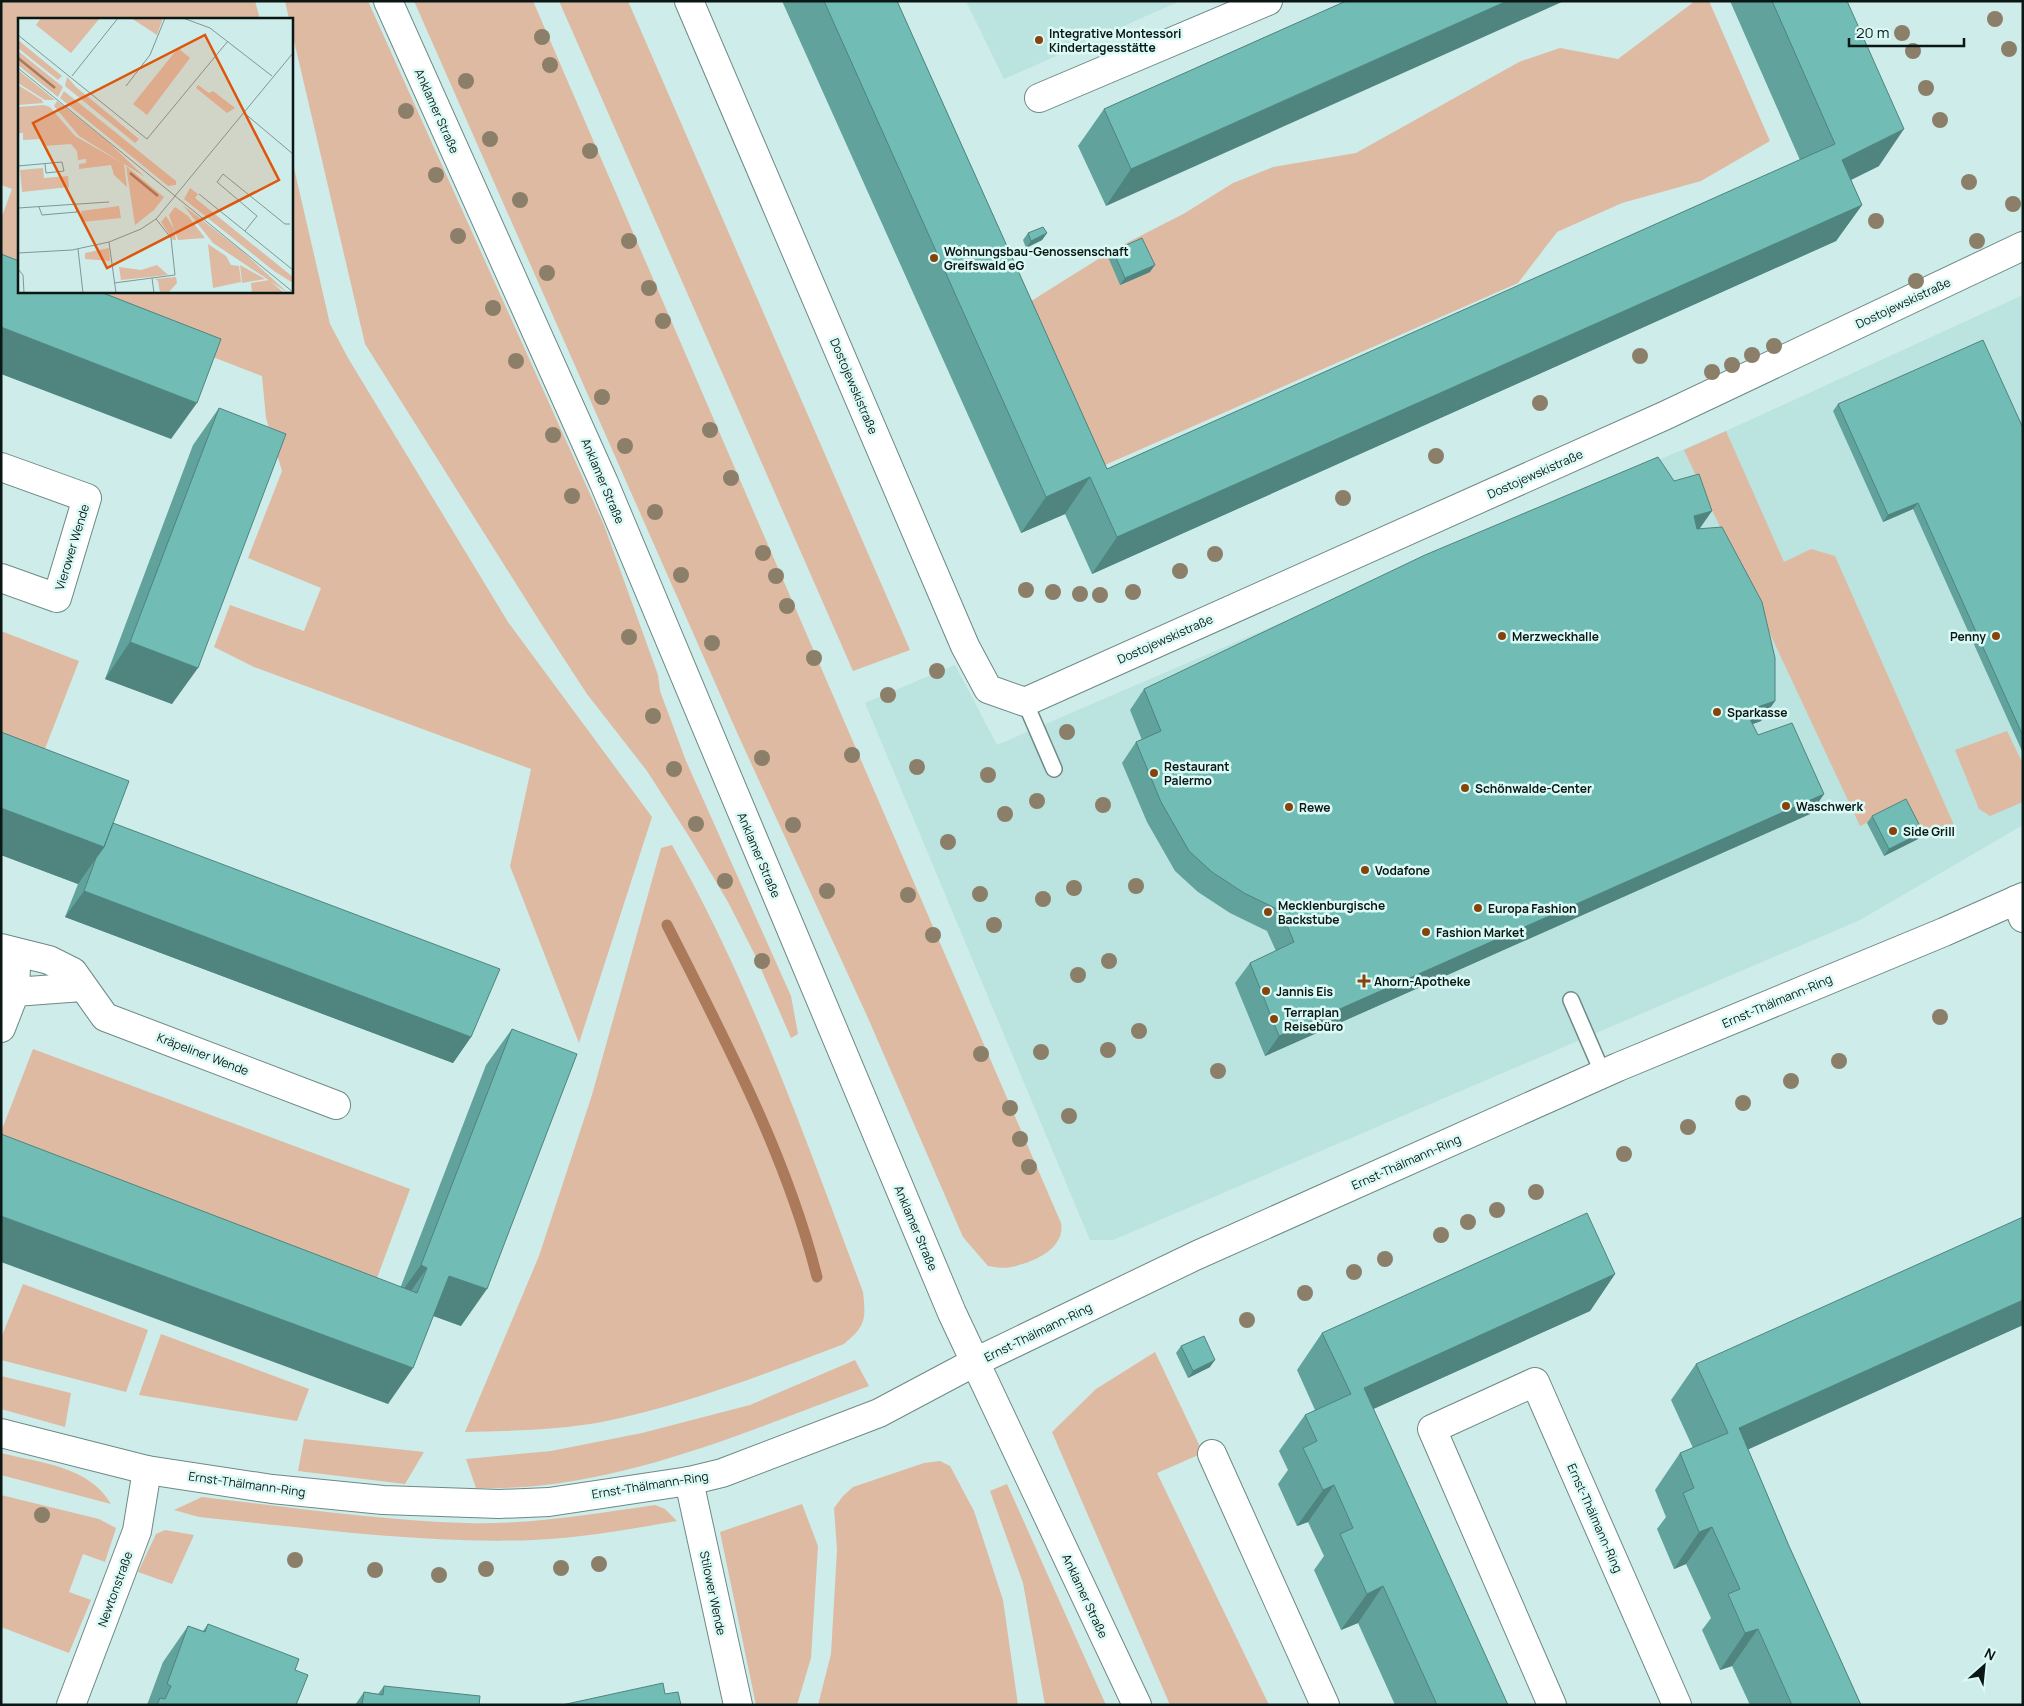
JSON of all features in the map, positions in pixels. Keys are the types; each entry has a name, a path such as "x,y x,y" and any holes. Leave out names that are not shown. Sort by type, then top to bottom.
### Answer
{"street":[{"name":"Anklamer Straße","path":"388,1 604,483 835,1038 952,1313 1137,1705"},
{"name":"Dostojewskistraße","path":"689,1 965,646 988,689 1025,702 1664,416 2023,246"},
{"path":"1039,98 1268,1"},
{"name":"Vierower Wende","path":"1,467 87,498 56,598 1,578"},
{"name":"Ernst-Thälmann-Ring","path":"1,1434 147,1470 272,1490 383,1500 499,1504 549,1502 689,1481 722,1473 878,1413 975,1362 1195,1256 1603,1074 2020,905"},
{"name":"Kräpeliner Wende","path":"4,949 49,960 73,972 105,1017 336,1105"},
{"name":"Kräpeliner Wende","path":"1,1028 15,992 16,966 4,949"},
{"path":"15,992 82,987"},
{"name":"Ernst-Thälmann-Ring","path":"1552,1705 1432,1429 1535,1382 1677,1705"},
{"path":"1212,1454 1325,1705"},
{"name":"Newtonstraße","path":"71,1705 137,1531 147,1470"},
{"name":"Stilower Wende","path":"689,1481 738,1705"}],"lane":[{"path":"1025,702 1054,769"},
{"path":"1572,1000 1603,1074"}],"shaded area":[{"path":"1,1 255,1 260,18 18,18 18,282 1,275 1,219 12,189 1,185"},
{"path":"285,1 368,1 604,525 658,675 660,691 686,761 791,996 798,1034 791,1038 755,955 728,902 690,838 647,771 587,694 365,344 292,32 292,18 289,18"},
{"path":"414,1 533,1 1061,1223 1061,1232 1058,1240 1046,1253 1037,1258 1008,1268 988,1266 963,1237 868,1018 739,737"},
{"path":"559,1 628,1 910,650 853,671"},
{"name":"Integrative Montessori Kindertagesstätte","path":"966,1 1180,1 1004,79"},
{"path":"1695,1 1709,1 1770,141 1701,181 1622,203 1557,232 1518,283 1105,465 1028,303 1111,251 1185,213 1233,183 1273,167 1356,153 1519,62 1560,48 1618,59"},
{"path":"292,159 330,324 348,358 508,622 652,817 579,1043 510,866 531,769 254,667 214,647 230,605 304,631 321,588 248,558 282,471 266,418 262,376 46,292 292,292"},
{"path":"2023,295 2023,825 1860,920 1113,1240 1090,1240 865,703 955,665 997,745 1726,431"},
{"path":"1726,431 1784,562 1811,549 1835,556 1954,825 1918,839 1901,806 1860,826 1684,450"},
{"path":"1,631 79,661 36,772 1,759"},
{"path":"2007,731 2023,764 2023,802 1990,816 1979,809 1955,750"},
{"path":"672,845 728,953 799,1121 863,1292 863,1321 857,1332 844,1344 755,1377 664,1407 585,1425 534,1430 465,1432 539,1256 592,1095 661,848"},
{"path":"33,1049 410,1189 367,1305 1,1169 1,1132"},
{"path":"23,1284 148,1330 126,1392 1,1360 1,1338"},
{"path":"161,1334 309,1389 297,1421 139,1395"},
{"path":"1155,1352 1203,1453 1157,1473 1269,1705 1170,1705 1052,1432 1096,1389"},
{"path":"855,1360 869,1386 726,1440 627,1470 527,1487 476,1488 466,1459 551,1451 642,1433 750,1405"},
{"path":"1,1376 71,1393 65,1427 1,1409"},
{"path":"304,1439 424,1452 405,1484 298,1471"},
{"path":"1,1453 62,1468 77,1474 90,1481 102,1491 111,1504 1,1475"},
{"path":"940,1461 950,1466 974,1511 1003,1600 1018,1705 818,1705 831,1654 837,1550 834,1508 853,1487 924,1463"},
{"path":"1007,1484 1106,1705 1045,1705 1023,1583 990,1491"},
{"path":"1,1495 99,1519 116,1528 105,1562 83,1554 69,1592 91,1600 69,1653 1,1627"},
{"path":"202,1497 367,1516 466,1523 537,1521 655,1505 665,1509 677,1521 570,1537 492,1541 450,1540 325,1530 199,1517 174,1510"},
{"path":"802,1504 818,1546 811,1658 797,1705 756,1705 720,1532"},
{"path":"165,1530 194,1535 172,1584 138,1572 156,1534"}],"building":[{"path":"824,1 897,1 1107,469 1835,144 1772,1 1847,1 1904,129 1842,160 1862,205 1117,537 1090,477 1046,497"},
{"path":"1346,1 1507,1 1131,169 1104,109"},
{"path":"1043,227 1047,233 1031,241 1028,233"},
{"path":"1142,238 1155,265 1125,278 1113,251"},
{"path":"1,254 18,261 18,292 101,292 221,339 197,403 1,327"},
{"name":"Penny","path":"1983,340 2023,428 2023,736 1918,503 1888,515 1838,404"},
{"path":"219,408 286,434 198,668 130,642"},
{"name":"Schönwalde-Center","path":"1658,457 1674,481 1699,474 1712,511 1694,516 1697,529 1722,527 1762,602 1775,658 1775,701 1746,711 1758,735 1792,723 1824,794 1279,1036 1250,963 1294,942 1281,911 1244,893 1212,872 1189,851 1161,802 1136,742 1161,731 1144,689 1425,555"},
{"path":"1,732 129,781 104,847 1,808"},
{"name":"Side Grill","path":"1906,799 1923,832 1889,849 1872,816"},
{"path":"113,823 500,969 471,1037 84,891 96,858 104,847"},
{"path":"512,1029 577,1054 487,1289 449,1276 413,1368 1,1216 1,1134 417,1293 427,1268 421,1265"},
{"path":"1587,1213 1615,1274 1364,1388 1508,1705 1437,1705 1383,1586 1367,1594 1340,1534 1353,1528 1334,1485 1323,1490 1303,1448 1317,1441 1305,1415 1351,1394 1322,1333"},
{"path":"2023,1217 2023,1300 1739,1428 1789,1546 1861,1705 1792,1705 1758,1629 1745,1633 1728,1594 1740,1589 1712,1527 1699,1532 1683,1493 1694,1488 1680,1453 1728,1433 1696,1364"},
{"path":"1204,1336 1215,1360 1193,1371 1181,1346"},
{"path":"208,1624 299,1659 295,1670 308,1675 296,1705 157,1705 160,1698 165,1699 171,1686 167,1684 188,1626 205,1632"},
{"path":"663,1683 665,1694 678,1692 681,1705 562,1705"},
{"path":"384,1686 480,1696 479,1705 362,1705 364,1692 383,1695"}],"waterway":[{"path":"667,925 752,1097 771,1141 804,1231 817,1277"}],"place":[{"name":"Integrative Montessori Kindertagesstätte","path":"1039,40"},
{"name":"Wohnungsbau-Genossenschaft Greifswald eG","path":"934,258"},
{"name":"Merzweckhalle","path":"1502,636"},
{"name":"Penny","path":"1996,636"},
{"name":"Sparkasse","path":"1717,712"},
{"name":"Restaurant Palermo","path":"1154,773"},
{"name":"Schönwalde-Center","path":"1465,788"},
{"name":"Waschwerk","path":"1786,806"},
{"name":"Rewe","path":"1289,807"},
{"name":"Side Grill","path":"1893,831"},
{"name":"Vodafone","path":"1365,870"},
{"name":"Europa Fashion","path":"1478,908"},
{"name":"Mecklenburgische Backstube","path":"1268,912"},
{"name":"Fashion Market","path":"1426,932"},
{"name":"Ahorn-Apotheke","path":"1364,981"},
{"name":"Jannis Eis","path":"1266,991"},
{"name":"Terraplan Reisebüro","path":"1274,1019"}]}
